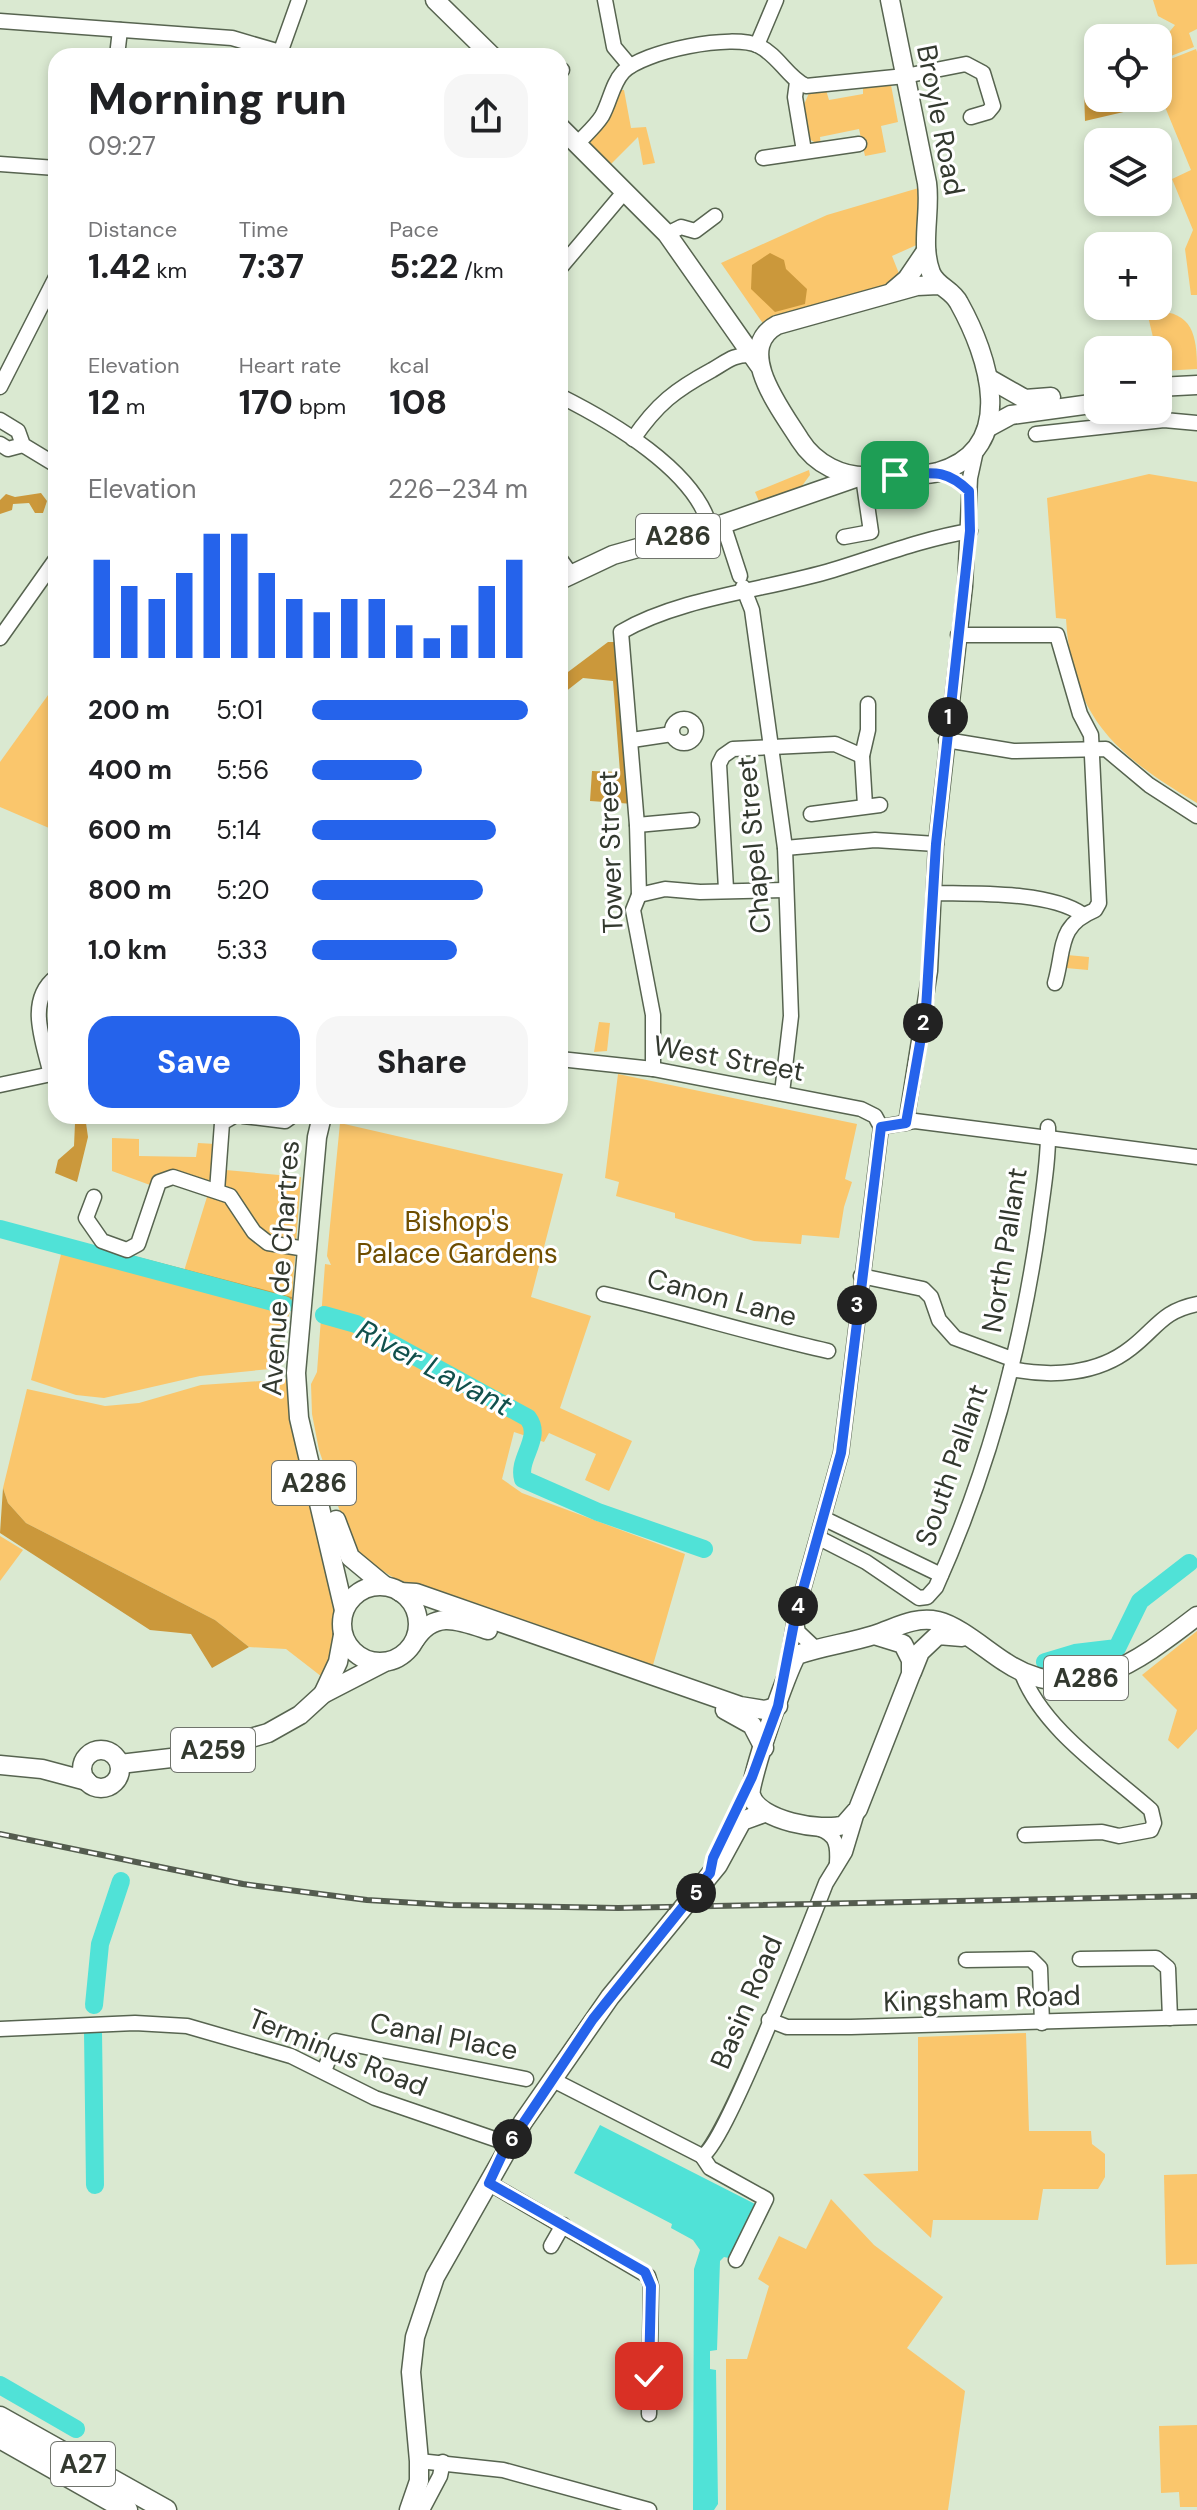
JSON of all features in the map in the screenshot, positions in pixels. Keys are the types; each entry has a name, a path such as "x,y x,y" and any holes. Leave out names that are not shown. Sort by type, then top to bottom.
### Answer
{"highway":[{"name":"A27","path":"0,2417 166,2510"},
{"name":"A27","path":"0,2438 127,2510"}],"main road":[{"path":"435,0 484,48"},
{"name":"Broyle Road","path":"890,0 931,207 926,251 938,285"},
{"path":"568,141 625,191 667,234 756,360"},
{"name":"Broyle Road","path":"884,296 904,284 926,251"},
{"name":"A286","path":"568,569 860,477 939,471 965,460 987,428 991,401 988,378 958,301 938,285 917,286 770,329"},
{"path":"732,326 748,331 770,329"},
{"path":"756,360 760,341 770,329"},
{"name":"A286","path":"756,360 810,453 830,468 860,477"},
{"path":"988,378 1025,399 1084,393"},
{"path":"1172,386 1197,385"},
{"path":"1172,396 1197,395"},
{"path":"987,428 1011,415 1084,405"},
{"path":"797,498 813,477 810,453"},
{"name":"Avenue de Chartres","path":"322,1124 296,1354 299,1418 344,1610"},
{"name":"Avenue de Chartres","path":"323,1124 325,1152 307,1355 309,1416 341,1541 357,1566 392,1589 416,1593 740,1706 765,1710 778,1706"},
{"path":"415,1640 418,1619 415,1608 392,1589 356,1594 344,1610 343,1635 358,1656 383,1663 400,1658 415,1640 424,1626 433,1621 474,1626 734,1714 752,1725 764,1748"},
{"name":"A286","path":"787,1672 797,1655 874,1635 905,1622 937,1621 955,1627 968,1639 1021,1671 1074,1680 1102,1676 1142,1659 1197,1616"},
{"name":"A259","path":"323,1694 338,1662 343,1635"},
{"path":"874,1635 903,1644 911,1660 911,1674"},
{"path":"409,2510 419,2481 410,2382 415,2337 435,2277 509,2144 610,1997 706,1880 742,1821 764,1813 820,1829 844,1825 858,1809 920,1652 938,1635 968,1639"},
{"name":"A259","path":"120,1764 188,1756 268,1733 300,1715 323,1694 383,1663"},
{"path":"706,1880 713,1858 764,1748 787,1672"},
{"path":"0,1765 42,1769 87,1781 97,1787 108,1786 117,1780 120,1764 114,1754 103,1750 91,1752 83,1761 82,1772 87,1781"},
{"path":"42,1769 83,1761"},
{"path":"752,1777 752,1797 764,1813"}],"street":[{"path":"281,48 299,0"},
{"path":"605,0 614,47 630,66"},
{"path":"757,45 776,0"},
{"path":"0,21 232,38 261,48"},
{"path":"118,48 120,30"},
{"path":"568,139 603,114 616,82 630,66 692,45 742,41 757,45 774,56 797,82 819,87 905,76 966,64 983,73 993,106 988,112 971,117"},
{"path":"797,82 795,97 804,151"},
{"path":"763,158 859,144"},
{"path":"0,164 48,167"},
{"path":"568,259 625,191"},
{"path":"667,234 681,227 695,231 715,216"},
{"path":"0,387 48,293"},
{"path":"633,439 658,406 679,387 734,355 756,360"},
{"name":"Chapel Street","path":"568,401 633,439 694,494 716,525 743,585 785,848 791,1016 782,1093"},
{"path":"0,420 18,431 23,445 48,460"},
{"path":"1036,434 1164,420 1197,423"},
{"path":"0,444 8,449 23,445"},
{"path":"906,1123 926,1009 936,844 970,531 969,491 977,446"},
{"path":"939,471 954,477 969,491"},
{"path":"844,537 871,532 860,477"},
{"path":"743,585 970,531"},
{"path":"0,638 48,570"},
{"name":"Tower Street","path":"653,1069 653,1015 633,910 639,895 637,825 621,632 637,622 743,585"},
{"path":"958,635 1057,635 1094,747 1090,766 1099,903 1095,910 1082,914 1070,925 1055,983"},
{"path":"811,814 873,805 862,756 868,730 868,704"},
{"path":"632,740 672,734"},
{"path":"946,740 1013,751 1106,749 1149,785 1197,816"},
{"path":"726,889 719,764 723,756 733,749 835,744 862,756"},
{"path":"637,825 692,820"},
{"path":"785,848 875,840 936,844"},
{"path":"639,895 665,889 700,892 785,890"},
{"path":"934,893 1042,902 1072,907 1082,914"},
{"path":"48,984 43,989 38,1007 48,1052"},
{"name":"West Street","path":"568,1060 653,1069 865,1110 875,1116 881,1127"},
{"path":"0,1085 48,1075"},
{"path":"787,1672 795,1618 825,1519 848,1412 839,1353 870,1233 881,1127 906,1123 1197,1157"},
{"path":"217,1191 222,1124"},
{"name":"North Pallant","path":"1011,1364 1031,1277 1044,1188 1047,1138"},
{"path":"94,1197 86,1218 102,1241 127,1250 138,1244 159,1182 173,1177 230,1196 254,1232 268,1243 306,1249"},
{"path":"861,1276 923,1289 931,1297 939,1320 955,1338 1011,1364 1054,1374 1106,1362 1128,1351 1175,1308 1197,1304"},
{"name":"Canon Lane","path":"604,1294 665,1306 783,1341 839,1353"},
{"name":"South Pallant","path":"938,1581 984,1468 1011,1364"},
{"path":"817,1542 866,1562 919,1598 927,1597 938,1581 825,1519"},
{"path":"795,1618 798,1632 816,1649"},
{"path":"1021,1671 1025,1683 1051,1720 1151,1810 1154,1823 1151,1830 1119,1836 1102,1832 1025,1835"},
{"name":"Basin Road","path":"702,2156 715,2144 856,1825 858,1809"},
{"path":"820,1829 830,1833 835,1840 837,1864"},
{"path":"1080,1959 1156,1958 1164,1961 1168,1968 1170,2018"},
{"path":"966,1960 1031,1959 1040,1968 1042,2023"},
{"name":"Kingsham Road","path":"769,2020 787,2027 851,2027 1197,2017"},
{"name":"Terminus Road","path":"0,2029 135,2023 187,2026 253,2043 324,2071 375,2098 509,2144"},
{"name":"Canal Place","path":"324,2071 336,2041 526,2079"},
{"path":"555,2081 702,2156 710,2168 766,2199 736,2260"},
{"path":"489,2183 641,2268 650,2280 649,2414"},
{"path":"551,2246 563,2225"},
{"path":"419,2461 503,2470 649,2510"},
{"path":"422,2510 440,2476 443,2462"}],"green space":[{"path":"1153,0 1197,0 1197,29 1189,33 1194,47 1172,56 1172,29 1175,25 1158,16"},
{"path":"1196,49 1197,52 1197,295 1191,295 1185,249 1193,230 1172,179 1191,170 1167,112 1172,112 1172,58"},
{"path":"891,85 898,122 881,126 886,152 865,156 859,129 820,137 821,146 809,139 803,107 809,93 826,90 829,100 863,94 863,88"},
{"path":"620,90 624,90 631,128 646,127 655,163 643,165 638,137 610,165 586,142"},
{"path":"922,187 921,243 892,256 902,281 764,325 721,263 827,215"},
{"path":"1172,314 1182,319 1193,334 1197,369 1172,370 1172,336 1153,336 1149,320 1172,320"},
{"path":"809,470 810,475 796,494 761,506 755,492"},
{"path":"1149,474 1197,482 1197,803 1143,768 1103,730 1078,683 1066,619 1056,618 1047,498"},
{"path":"48,695 48,828 0,807 0,762"},
{"path":"1067,955 1089,957 1088,970 1066,968"},
{"path":"599,1022 610,1023 607,1051 594,1052"},
{"path":"618,1074 857,1124 845,1179 852,1182 839,1238 802,1235 801,1244 754,1241 675,1218 675,1213 616,1196 619,1182 605,1178"},
{"name":"Bishop's Palace Gardens","path":"340,1124 563,1174 531,1297 591,1316 560,1408 632,1441 609,1491 585,1480 596,1454 549,1433 544,1442 514,1432 502,1479 522,1493 685,1554 653,1665 647,1672 394,1578 358,1555 350,1541 319,1450 312,1414 311,1384 317,1372 325,1264 331,1265 327,1256"},
{"path":"112,1138 139,1139 139,1156 196,1157 198,1143 216,1144 215,1169 301,1177 292,1297 184,1271 211,1184 171,1170 153,1176 150,1185 112,1171"},
{"path":"61,1254 290,1312 270,1369 200,1376 104,1398 76,1395 31,1380"},
{"path":"289,1379 294,1437 322,1542 332,1600 336,1634 326,1680 286,1649 249,1647 215,1620 26,1523 8,1503 3,1488 27,1389 105,1406 139,1403 201,1385"},
{"path":"0,1536 23,1550 0,1581"},
{"path":"1197,1631 1197,1729 1178,1749 1168,1740 1177,1710 1142,1675"},
{"path":"1026,2033 1029,2131 1091,2131 1092,2144 1105,2154 1105,2177 1098,2189 1043,2189 1038,2220 933,2220 931,2238 863,2174 918,2171 918,2037"},
{"path":"1197,2174 1197,2264 1166,2265 1164,2175"},
{"path":"831,2199 874,2245 943,2297 907,2348 965,2391 948,2510 726,2510 726,2359 747,2359 769,2286 758,2279 779,2236 806,2249"},
{"path":"1197,2425 1197,2507 1180,2507 1179,2492 1161,2493 1159,2426"}],"shaded area":[{"path":"1085,112 1124,112 1085,121"},
{"path":"770,253 784,260 786,269 807,289 805,304 775,312 751,289 752,265"},
{"path":"41,493 47,501 43,513 35,513 29,503 13,504 12,510 0,514 0,500 6,494 15,497"},
{"path":"608,642 616,642 634,804 590,801 592,771 620,772 613,681 583,678 568,690 568,672"},
{"path":"75,1124 86,1124 88,1137 77,1182 55,1173 58,1160 74,1146"},
{"path":"65,1238 292,1297 290,1312 61,1254"},
{"path":"3,1488 8,1503 26,1523 215,1620 249,1647 212,1668 191,1634 150,1630 0,1533"}],"water":[{"path":"600,2125 757,2205 733,2259 724,2257 720,2261 717,2350 710,2351 710,2369 716,2370 718,2504 714,2510 693,2510 694,2269 700,2250 693,2240 671,2228 672,2224 574,2173"}],"waterway":[{"name":"River Lavant","path":"0,1229 284,1305"},
{"name":"River Lavant","path":"324,1315 356,1324 528,1418 533,1433 523,1463 523,1479 598,1512 704,1549"},
{"name":"River Lavant","path":"1045,1662 1075,1653 1117,1648 1140,1601 1189,1563"},
{"name":"River Lavant","path":"94,2005 100,1944 121,1881"},
{"name":"River Lavant","path":"93,2031 95,2185"},
{"name":"River Lavant","path":"0,2385 76,2429"}],"railway":[{"path":"0,1834 243,1884 367,1900 450,1905 618,1908 1197,1896"}],"route":[{"path":"649,2376 651,2286 645,2272 489,2183 502,2155 555,2081 593,2019 710,1873 713,1858 752,1777 778,1706 787,1672 790,1638 841,1453 848,1412 855,1317 870,1233 881,1127 906,1123 926,1009 936,844 970,531 969,491 954,477 939,471 895,475"}]}
